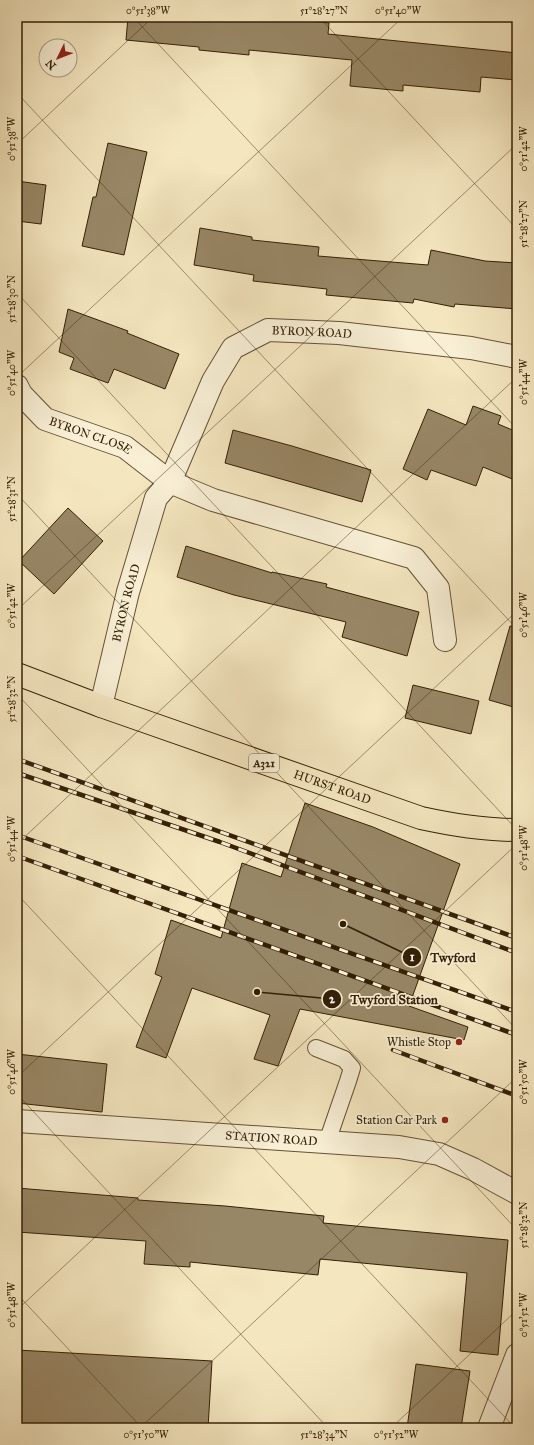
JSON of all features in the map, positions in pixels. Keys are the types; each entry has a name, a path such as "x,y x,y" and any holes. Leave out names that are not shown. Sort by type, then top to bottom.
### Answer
{"main road":[{"name":"HURST ROAD","path":"17,674 101,706 421,818 483,829 517,830"}],"street":[{"name":"BYRON ROAD","path":"101,706 128,592 156,498 170,482 213,381 234,348 268,330 339,333 471,348 517,357"},
{"name":"BYRON CLOSE","path":"17,386 21,394 45,419 125,447 170,482"},
{"path":"170,482 213,500 414,558 438,588 445,640"},
{"name":"STATION ROAD","path":"17,1121 399,1146 439,1154 473,1169 517,1193"},
{"path":"489,1428 517,1355"}],"lane":[{"path":"316,1048 344,1059 352,1068 327,1142"}],"building":[{"path":"128,17 272,17 329,23 328,34 517,53 517,80 481,77 480,92 403,85 403,91 350,86 352,60 249,50 249,55 199,50 199,47 126,40"},
{"path":"108,143 147,152 124,255 82,246 93,197 96,197"},
{"path":"17,181 46,185 41,224 17,221"},
{"path":"200,228 252,237 252,240 319,247 318,256 428,265 431,250 485,261 517,263 517,309 455,304 454,307 414,299 413,303 326,295 327,289 253,281 254,275 194,265"},
{"path":"68,309 128,331 127,333 179,354 165,389 114,369 108,383 70,369 74,358 59,352"},
{"path":"473,406 501,416 498,424 517,432 517,481 483,467 476,486 431,470 427,480 403,469 428,409 466,425"},
{"path":"233,430 371,470 362,502 225,463"},
{"path":"68,508 103,541 54,594 19,561"},
{"path":"186,546 272,573 327,584 326,587 419,612 407,656 342,637 346,622 234,595 177,577"},
{"path":"510,626 517,627 517,708 489,700"},
{"path":"413,685 479,701 471,734 405,718"},
{"path":"305,803 373,827 460,864 409,1006 468,1027 464,1040 300,1009 278,1066 254,1059 270,1015 192,988 166,1058 136,1047 162,977 155,974 171,920 221,938 242,863 281,877"},
{"path":"17,1054 107,1064 102,1112 17,1103"},
{"path":"17,1188 324,1216 323,1223 508,1240 498,1355 460,1351 467,1273 320,1259 318,1275 190,1262 190,1267 144,1264 146,1241 17,1232"},
{"path":"17,1350 212,1361 208,1428 17,1428"},
{"path":"416,1364 470,1371 461,1428 407,1428"}],"railway":[{"path":"17,759 517,938"},
{"path":"17,773 220,842 517,953"},
{"path":"17,835 517,1012"},
{"path":"17,856 517,1035"},
{"path":"393,1050 517,1096"}],"place":[{"name":"Twyford","path":"343,924"},
{"name":"Twyford Station","path":"257,992"},
{"name":"Whistle Stop","path":"459,1042"},
{"name":"Station Car Park","path":"445,1120"}]}
